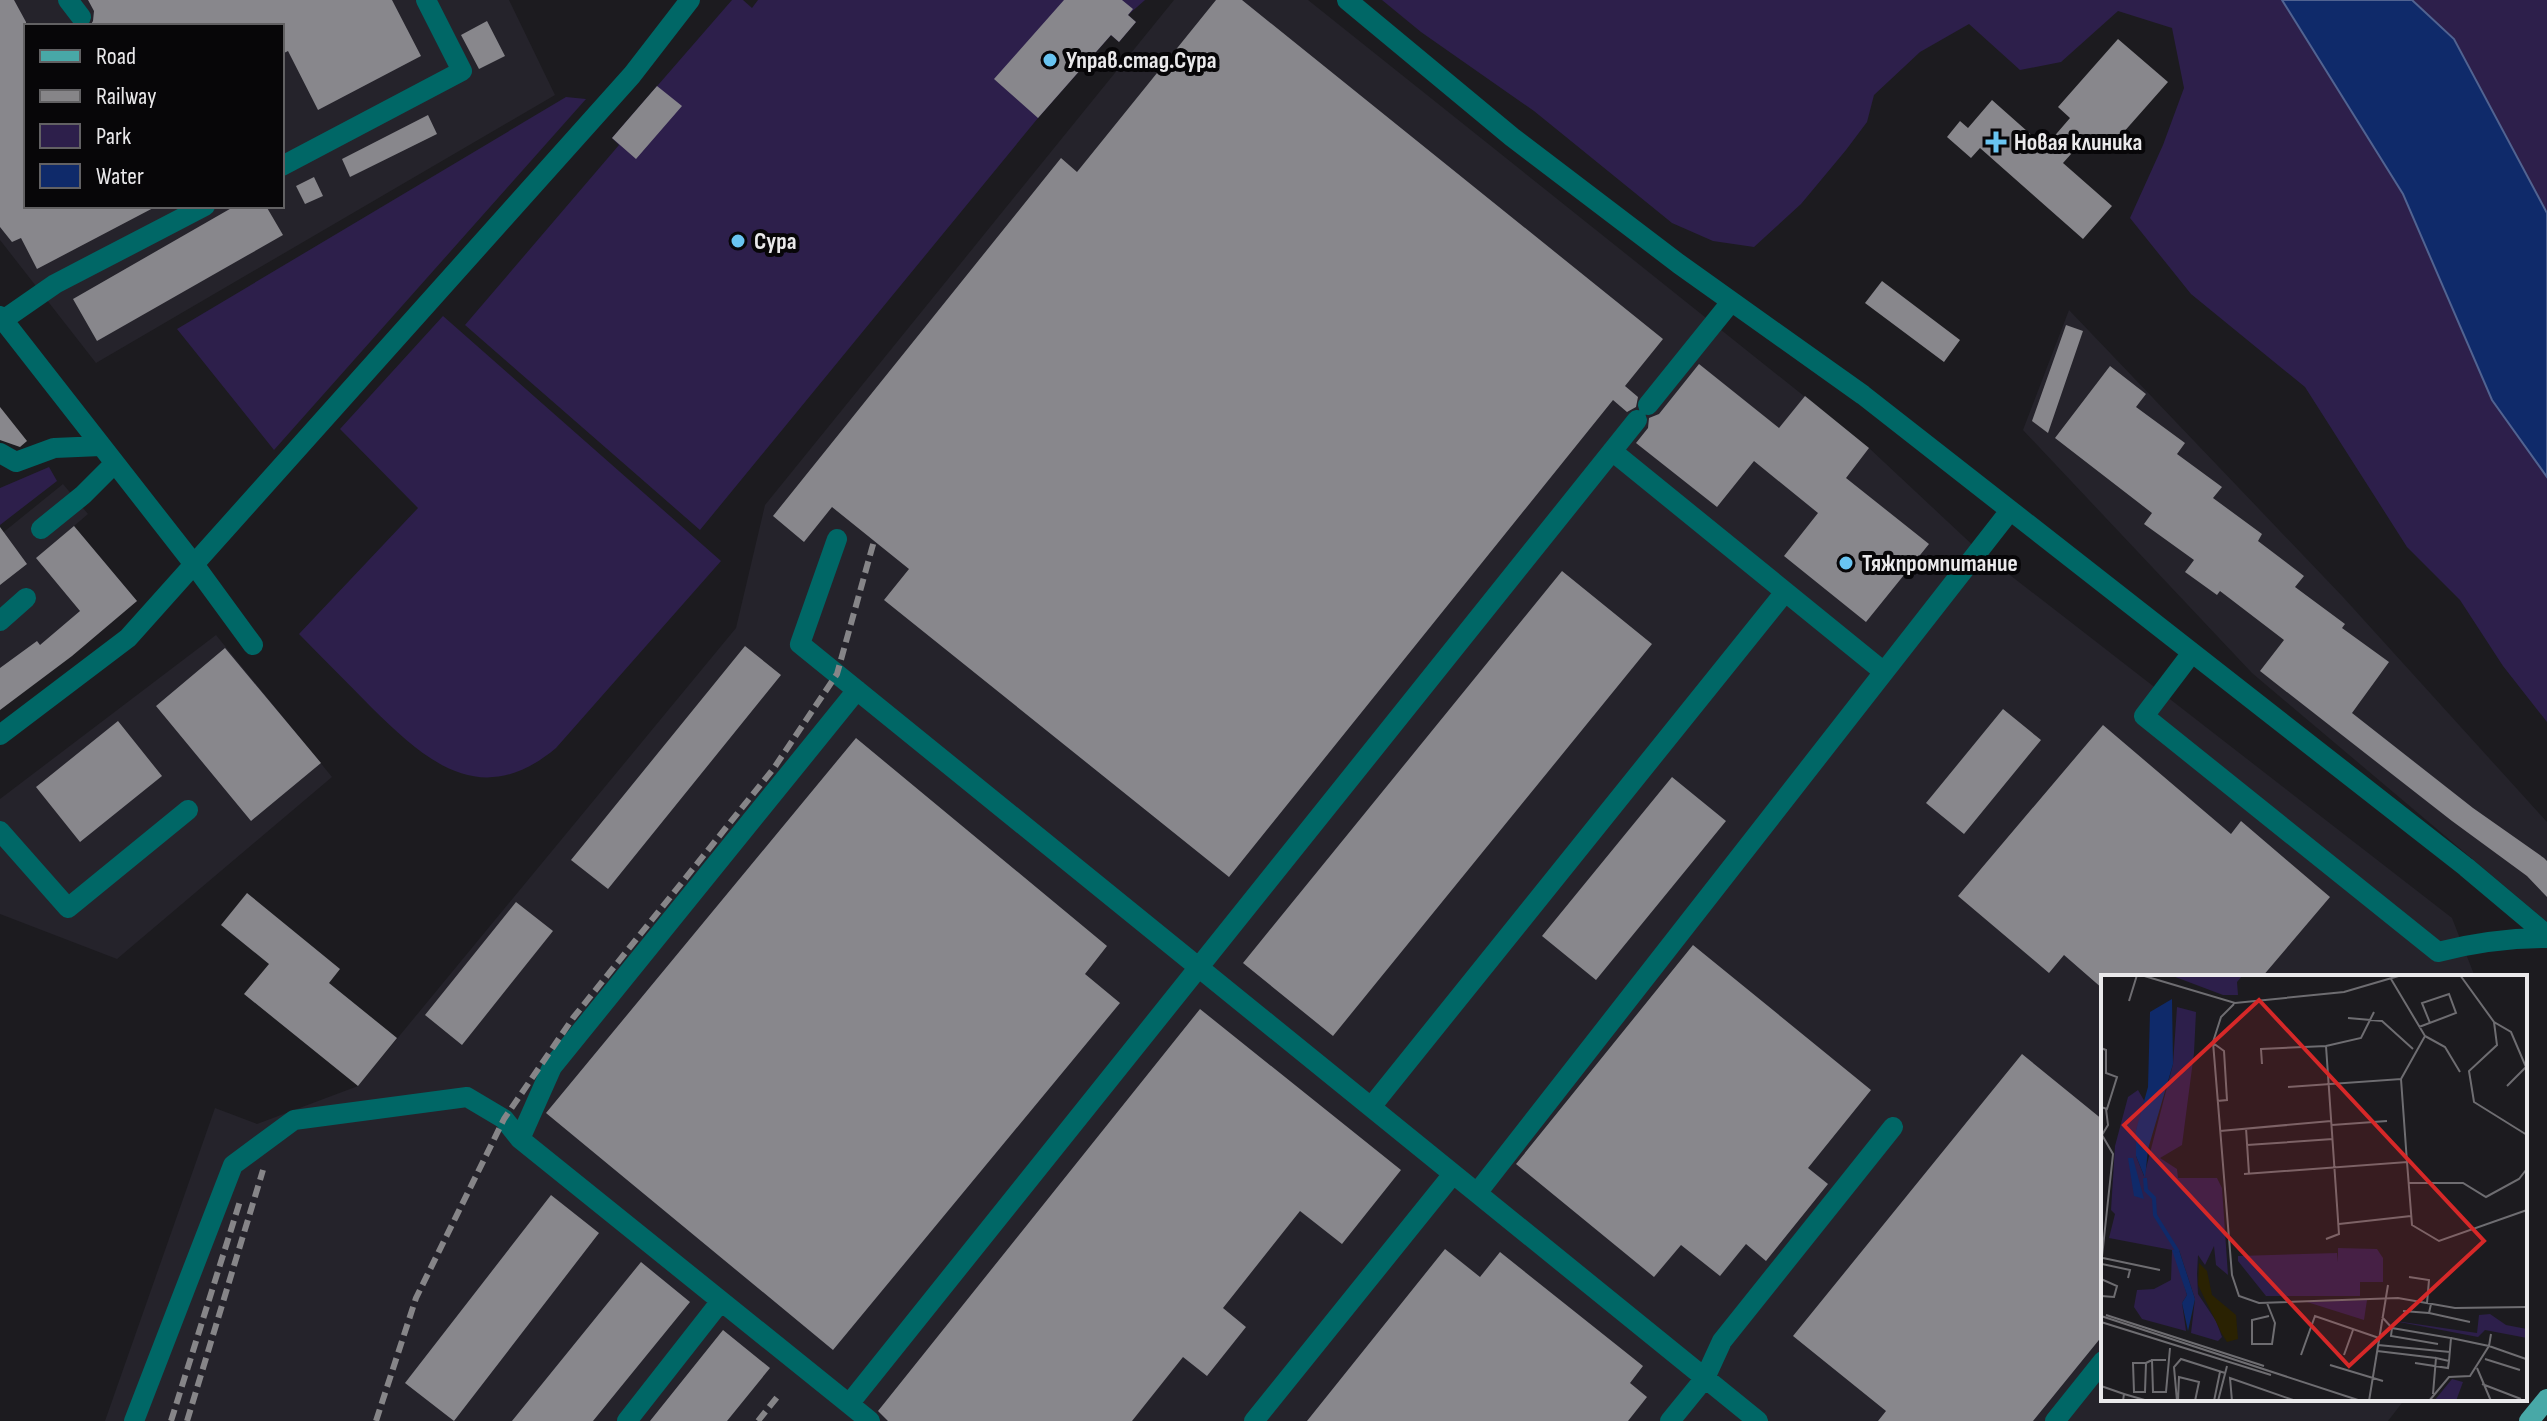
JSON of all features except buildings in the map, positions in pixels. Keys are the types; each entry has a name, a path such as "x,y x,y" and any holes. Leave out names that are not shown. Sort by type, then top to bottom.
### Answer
{"main road":[{"path":"2529,1421 2546,1402"}],"street":[{"path":"68,0 81,17"},
{"path":"284,165 462,71 426,0"},
{"path":"0,735 128,638 193,563 310,447 632,75 690,0"},
{"path":"1347,0 1512,137 1731,302 1863,395 2466,867 2547,936"},
{"path":"182,211 2,318 253,645"},
{"path":"849,1404 1731,302"},
{"path":"0,453 16,462 54,448 101,446"},
{"path":"1612,451 1884,672"},
{"path":"41,529 83,495 115,463"},
{"path":"1477,1193 2009,512"},
{"path":"837,539 800,644 1758,1421"},
{"path":"1371,1107 1785,592"},
{"path":"0,621 26,598"},
{"path":"2191,654 2144,716 2438,952 2547,936"},
{"path":"520,1139 552,1067 857,690"},
{"path":"0,831 68,908 188,810"},
{"path":"134,1421 233,1165 294,1120 467,1097 504,1119 520,1139 870,1421"},
{"path":"1670,1421 1705,1378 1722,1341 1893,1127"},
{"path":"1254,1421 1453,1174"},
{"path":"627,1421 721,1301"},
{"path":"2055,1421 2101,1364"}],"shaded area":[{"path":"0,0 509,0 555,95 96,363 0,240"},
{"path":"1174,0 1308,0 1869,448 1979,551 2452,918 2474,975 2101,975 2101,1401 2403,1401 2388,1421 105,1421 215,1108 257,1124 358,1086 736,628 765,505"},
{"path":"2069,310 2343,597 2547,822 2547,922 2252,673 2023,430"},
{"path":"63,484 88,514 74,526 137,601 0,710 0,535"},
{"path":"216,635 332,777 117,959 0,914 0,799"}],"green space":[{"name":"Сура","path":"732,0 743,0 752,8 758,0 1145,0 1128,15 1136,22 1119,42 1111,35 1038,118 700,530 465,325 619,145 612,138"},
{"path":"1382,0 2282,0 2403,194 2492,400 2547,477 2547,722 2503,666 2460,600 2407,547 2305,387 2191,294 2130,218 2163,145 2184,88 2172,28 2118,11 2061,62 2020,70 1969,24 1920,52 1874,95 1867,122 1846,150 1801,204 1754,247 1713,241 1672,223 1534,111 1421,32"},
{"path":"2412,0 2547,0 2547,213 2454,39"},
{"path":"566,97 586,99 274,450 177,329"},
{"path":"443,316 721,561 556,748 529,766 504,776 480,777 457,772 435,761 393,728 299,634 418,508 340,429"},
{"path":"49,467 57,481 0,525 0,488"}],"water":[{"path":"2282,0 2412,0 2454,39 2547,213 2547,477 2492,400 2403,194"}],"railway":[{"path":"376,1421 416,1298 504,1119 573,1018 774,768 837,674 874,541"},
{"path":"187,1421 263,1170"},
{"path":"171,1421 241,1198"},
{"path":"758,1421 778,1396"}],"place":[{"name":"Управ.стад.Сура","path":"1050,60"},
{"name":"Новая клиника","path":"1996,142"},
{"name":"Сура","path":"738,241"},
{"name":"Тяжпромпитание","path":"1846,563"}]}
